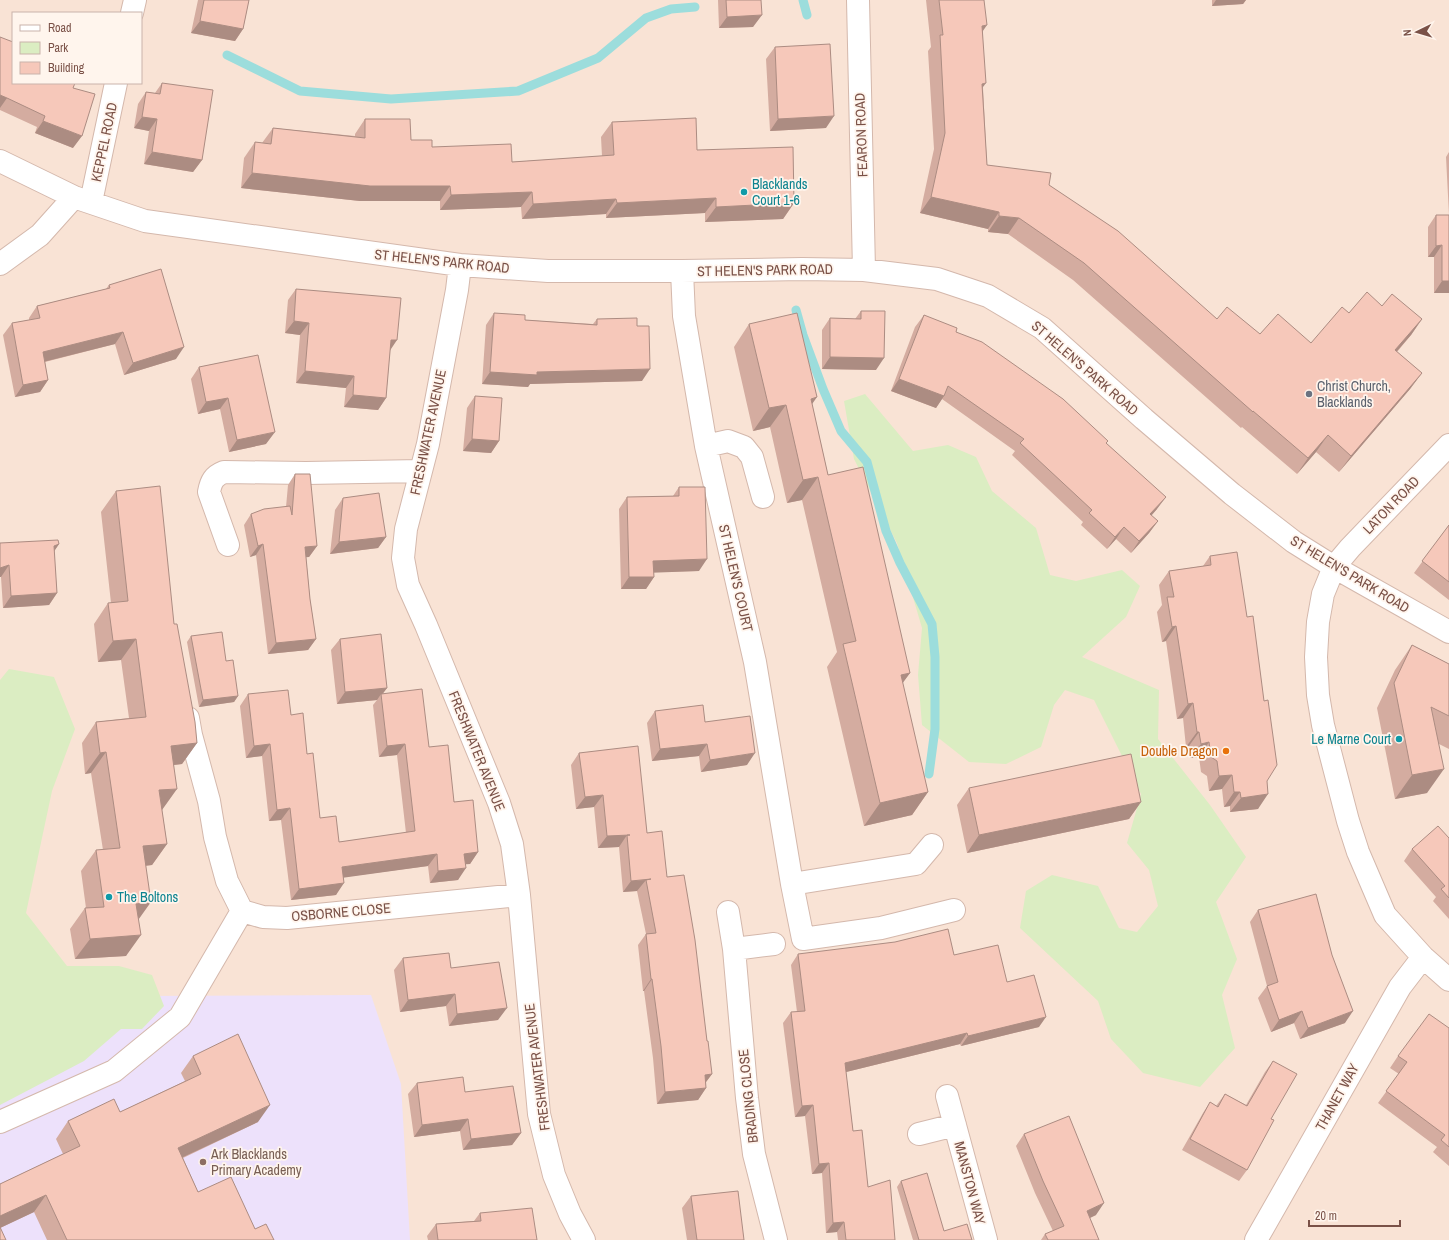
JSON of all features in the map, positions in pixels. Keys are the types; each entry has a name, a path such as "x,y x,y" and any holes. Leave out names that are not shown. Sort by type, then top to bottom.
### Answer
{"street":[{"path":"132,12 135,0"},
{"name":"FEARON ROAD","path":"858,0 864,270"},
{"name":"KEPPEL ROAD","path":"82,199 116,84"},
{"name":"ST HELEN'S PARK ROAD","path":"0,161 82,199 145,220 460,265 548,271 864,270 937,279 988,296 1042,328 1144,419 1232,494 1294,542 1334,567 1449,632"},
{"path":"0,264 40,235 82,199"},
{"name":"FRESHWATER AVENUE","path":"460,265 456,298 428,444 406,529 403,558 408,585 426,625 499,803 512,844 519,895 539,1114 554,1175 570,1214 584,1240"},
{"name":"ST HELEN'S COURT","path":"682,271 684,316 706,446 755,662 792,884 803,939 882,928 954,910"},
{"path":"706,446 728,441 744,447 752,457 763,497"},
{"name":"LATON ROAD","path":"1449,445 1350,548 1334,567 1323,594 1318,622 1316,657 1318,695 1323,725 1348,821 1358,852 1385,915 1423,957 1449,980"},
{"path":"228,546 209,492 210,483 216,475 224,472 306,473 421,471"},
{"path":"0,1122 114,1071 180,1017 242,911 227,881 215,837 209,801 191,736 184,698"},
{"path":"792,884 916,864 932,845"},
{"name":"OSBORNE CLOSE","path":"242,911 263,917 287,918 519,895"},
{"name":"BRADING CLOSE","path":"728,912 734,949 747,1098 754,1154 776,1240"},
{"path":"734,949 774,944"},
{"name":"THANET WAY","path":"1256,1240 1400,987 1423,957"},
{"name":"MANSTON WAY","path":"947,1096 986,1240"},
{"name":"MANSTON WAY","path":"920,1134 955,1125"}],"shaded area":[{"path":"0,0 1449,0 1449,1240 0,1240"},
{"name":"Ark Blacklands Primary Academy","path":"371,995 401,1084 410,1240 0,1240 0,1055 136,996"}],"green space":[{"path":"865,394 913,451 948,445 976,457 992,491 1036,528 1050,575 1076,581 1122,570 1140,586 1126,617 1082,657 1159,690 1158,739 1210,805 1246,857 1216,902 1237,959 1222,995 1235,1048 1200,1087 1143,1073 1111,1039 1098,1001 1020,928 1026,891 1052,875 1098,886 1119,928 1137,932 1158,906 1149,870 1127,843 1141,794 1094,700 1065,690 1054,705 1041,747 1006,764 969,762 922,725 918,675 922,628 897,543 854,459 844,401"},
{"path":"9,669 54,677 75,729 52,791 26,913 67,966 119,966 152,975 164,1006 142,1029 121,1029 84,1061 0,1105 0,680"}],"building":[{"path":"204,0 249,0 243,29 200,21"},
{"path":"726,0 761,0 762,15 727,17"},
{"path":"939,0 984,0 987,25 982,26 986,83 982,84 987,165 1051,173 1049,185 1118,231 1217,319 1227,307 1260,334 1278,314 1311,343 1342,307 1349,313 1367,292 1382,306 1392,294 1422,319 1395,350 1422,373 1351,456 1328,435 1308,458 1253,412 1084,263 1019,218 999,216 999,212 931,197 945,133 940,35 943,35"},
{"path":"0,37 12,42 12,84 75,84 73,88 95,94 82,136 43,121 45,116 0,95"},
{"path":"830,44 834,116 778,119 775,47"},
{"path":"162,83 213,90 202,160 152,152 157,119 142,117 146,92 160,94"},
{"path":"696,118 697,150 793,147 794,203 716,207 716,198 617,203 616,199 533,204 532,192 451,195 450,186 370,186 252,173 255,142 271,144 273,128 365,138 365,119 410,119 411,140 432,140 432,147 511,144 512,162 614,155 612,122"},
{"path":"1436,215 1449,215 1449,281 1442,281 1442,245 1436,246"},
{"path":"161,269 184,347 133,363 123,332 43,352 48,380 23,385 12,323 40,318 37,306 110,288 109,285"},
{"path":"296,289 401,298 397,340 391,340 386,398 353,395 354,376 305,371 309,323 294,321"},
{"path":"861,311 885,311 884,358 830,357 830,318 861,319"},
{"path":"494,313 525,315 525,320 597,325 597,319 637,318 637,326 649,326 650,369 537,372 537,375 490,372"},
{"path":"797,313 817,397 811,399 828,475 863,467 910,673 901,675 928,792 880,803 843,644 856,641 818,477 803,480 786,405 769,408 749,324"},
{"path":"924,315 957,328 956,332 982,342 1063,399 1108,441 1106,443 1166,497 1150,514 1158,521 1139,541 1124,527 1115,537 1089,513 1092,510 1020,443 1024,439 948,386 944,396 899,379"},
{"path":"258,355 275,432 237,440 228,398 206,402 199,367"},
{"path":"475,396 502,398 499,441 472,439"},
{"path":"295,474 310,474 317,546 305,547 310,599 316,639 276,643 263,544 258,546 251,514 264,509 290,506 292,515"},
{"path":"160,486 174,624 177,624 195,722 197,743 171,746 177,789 159,790 167,844 143,846 151,902 136,904 141,935 90,939 85,908 104,907 96,850 120,848 106,752 100,753 96,722 146,717 136,639 113,641 108,603 128,601 116,491"},
{"path":"679,487 705,487 707,559 653,561 654,577 629,577 627,497 679,496"},
{"path":"379,493 386,537 339,542 343,498"},
{"path":"1449,525 1449,582 1422,561"},
{"path":"58,540 59,544 54,546 57,593 11,596 9,565 0,568 0,543"},
{"path":"1237,552 1247,617 1253,616 1264,701 1268,700 1277,765 1267,781 1268,794 1241,798 1240,792 1234,792 1232,775 1219,776 1217,761 1211,757 1209,742 1201,744 1199,732 1197,732 1193,703 1188,704 1176,626 1172,627 1167,597 1174,597 1169,571 1211,565 1210,556"},
{"path":"222,632 226,661 233,660 238,696 203,700 191,636"},
{"path":"381,634 387,688 345,692 340,639"},
{"path":"1412,645 1449,664 1449,716 1431,707 1444,769 1412,775 1394,683"},
{"path":"422,689 429,747 448,745 454,802 473,800 478,852 464,854 466,868 438,871 437,854 342,867 344,883 299,889 290,808 277,810 270,744 254,746 248,694 288,690 291,715 303,713 307,754 313,753 320,818 336,816 339,842 415,831 405,744 387,746 381,694"},
{"path":"703,705 705,722 750,716 755,753 710,760 707,744 660,749 655,711"},
{"path":"638,746 647,833 662,831 667,877 684,875 695,940 712,1074 705,1075 706,1088 665,1092 661,1046 646,934 656,933 646,880 651,879 631,881 627,835 607,836 603,795 585,797 579,753"},
{"path":"1131,754 1141,802 979,835 969,788"},
{"path":"1438,826 1449,838 1449,898 1441,889 1445,886 1412,849"},
{"path":"1316,894 1332,955 1353,1011 1308,1028 1302,1011 1279,1020 1267,986 1278,982 1258,910"},
{"path":"948,929 954,955 998,945 1007,982 1034,975 1046,1017 968,1036 967,1033 845,1063 853,1131 862,1130 868,1187 890,1180 895,1240 846,1240 844,1222 833,1223 829,1163 819,1164 813,1105 802,1106 791,1012 805,1011 798,954 895,942"},
{"path":"449,953 451,968 499,962 507,1008 457,1014 455,994 408,1000 403,958"},
{"path":"1429,1014 1449,1028 1449,1147 1441,1140 1445,1135 1386,1091 1407,1062 1398,1056"},
{"path":"238,1034 270,1105 178,1148 198,1192 231,1177 255,1229 266,1224 274,1240 67,1240 46,1195 0,1216 0,1184 80,1146 68,1121 114,1099 120,1112 201,1074 193,1056"},
{"path":"1273,1061 1297,1074 1271,1119 1274,1120 1247,1170 1190,1139 1210,1102 1218,1107 1225,1094 1247,1106"},
{"path":"463,1077 465,1092 513,1086 521,1133 471,1139 468,1119 422,1125 417,1083"},
{"path":"1069,1116 1104,1203 1087,1211 1099,1240 1048,1240 1045,1234 1064,1226 1043,1181 1024,1134"},
{"path":"927,1173 944,1231 967,1224 972,1240 919,1240 901,1181"},
{"path":"738,1191 744,1240 697,1240 691,1196"},
{"path":"532,1208 537,1240 438,1240 436,1224 481,1221 480,1213"},
{"path":"0,1227 6,1240 0,1240"}],"waterway":[{"path":"803,0 807,15"},
{"path":"227,55 300,91 391,99 518,91 598,58 646,18 671,9 695,7"},
{"path":"796,310 803,335 823,389 841,431 867,462 886,531 900,563 932,624 935,657 935,729 929,774"}],"place":[{"name":"Blacklands Court 1-6","path":"744,192"},
{"name":"Christ Church, Blacklands","path":"1309,394"},
{"name":"Le Marne Court","path":"1399,739"},
{"name":"Double Dragon","path":"1226,751"},
{"name":"The Boltons","path":"109,897"},
{"name":"Ark Blacklands Primary Academy","path":"203,1162"}]}
